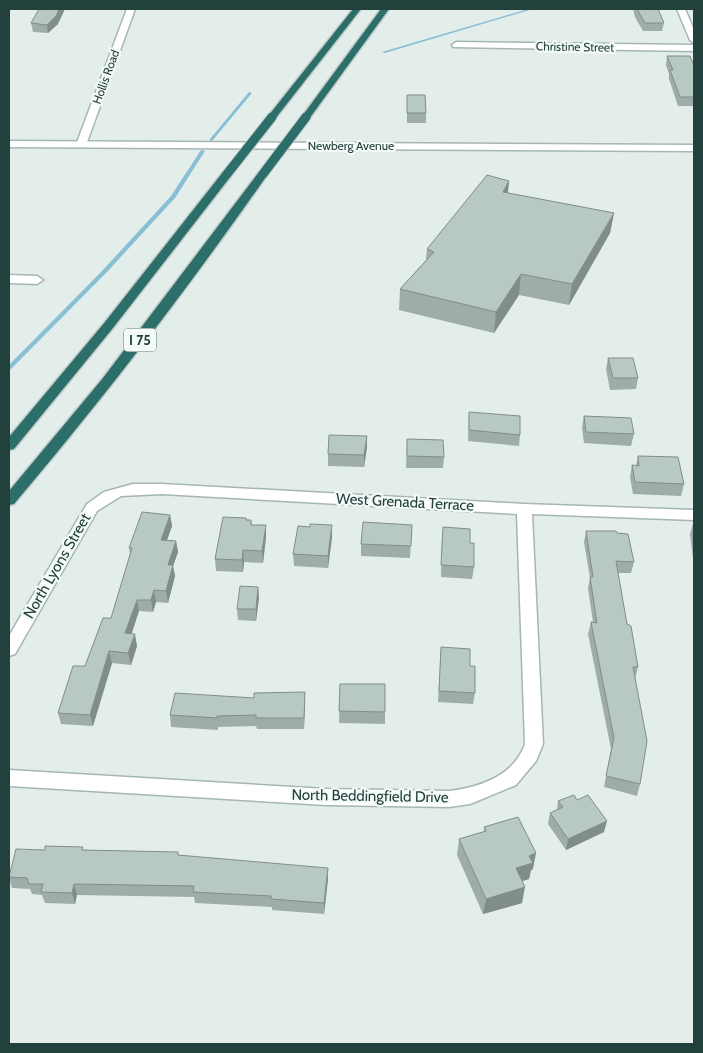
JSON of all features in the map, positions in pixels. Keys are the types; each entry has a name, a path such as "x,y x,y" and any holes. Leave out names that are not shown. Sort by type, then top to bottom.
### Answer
{"highway":[{"name":"I 75","path":"9,446 109,325 357,9"},
{"name":"I 75","path":"9,500 134,348 385,9"}],"street":[{"name":"Hollis Road","path":"81,145 131,9"},
{"path":"681,9 694,40"},
{"name":"Christine Street","path":"456,45 694,48"},
{"name":"Newberg Avenue","path":"9,144 694,148"},
{"path":"9,279 37,280"},
{"name":"West Grenada Terrace","path":"116,491 126,489 162,489 524,509 694,515"},
{"name":"North Lyons Street","path":"9,650 84,519 101,499 116,491"},
{"name":"North Beddingfield Drive","path":"9,778 407,800 449,799 470,796 510,780 530,756 534,744 524,509"}],"building":[{"path":"39,9 59,9 56,16 47,25 31,23"},
{"path":"637,9 658,9 664,23 645,23"},
{"path":"667,56 690,56 694,66 694,97 680,97"},
{"path":"407,95 425,95 426,113 407,113"},
{"path":"487,175 509,181 503,192 614,213 572,284 521,274 496,312 400,289 434,252 427,249"},
{"path":"608,358 633,358 638,378 613,378"},
{"path":"469,412 520,416 520,435 469,430"},
{"path":"584,416 631,418 634,434 586,432"},
{"path":"329,435 367,436 364,455 328,454"},
{"path":"407,439 443,440 444,457 407,456"},
{"path":"638,456 678,457 684,484 635,482 632,465 639,466"},
{"path":"142,512 170,515 161,540 176,541 168,565 173,565 166,591 154,590 151,600 137,600 125,633 135,634 128,653 109,651 90,715 58,713 73,666 85,666 103,618 111,618 132,548 129,548"},
{"path":"223,517 246,518 246,520 251,520 251,525 266,525 262,551 243,550 242,560 215,559"},
{"path":"363,522 412,525 411,546 361,544"},
{"path":"310,524 332,525 328,556 293,554 298,526 310,527"},
{"path":"443,527 470,529 470,543 474,543 474,567 441,565"},
{"path":"586,531 616,531 617,533 628,534 634,562 616,561 627,624 631,626 638,667 633,667 647,741 640,784 606,776 614,738 591,622 597,623"},
{"path":"240,586 258,587 256,609 237,609"},
{"path":"441,647 470,649 470,666 475,666 475,693 439,691"},
{"path":"340,684 385,684 385,712 339,711"},
{"path":"305,692 304,718 256,718 256,715 217,716 217,718 170,715 175,693 254,698 254,693"},
{"path":"574,795 577,800 588,795 607,821 568,839 550,813 563,807 558,801"},
{"path":"518,817 536,853 529,856 533,863 516,868 525,887 486,899 459,839 486,831 484,827"},
{"path":"45,846 83,847 82,850 178,852 178,855 328,868 324,903 271,899 271,896 193,892 194,886 74,884 72,893 41,892 43,884 29,884 27,878 9,877 16,849 45,850"}],"waterway":[{"path":"384,52 531,9"},
{"path":"211,140 250,93"},
{"path":"9,368 104,272 173,197 203,151"}]}
